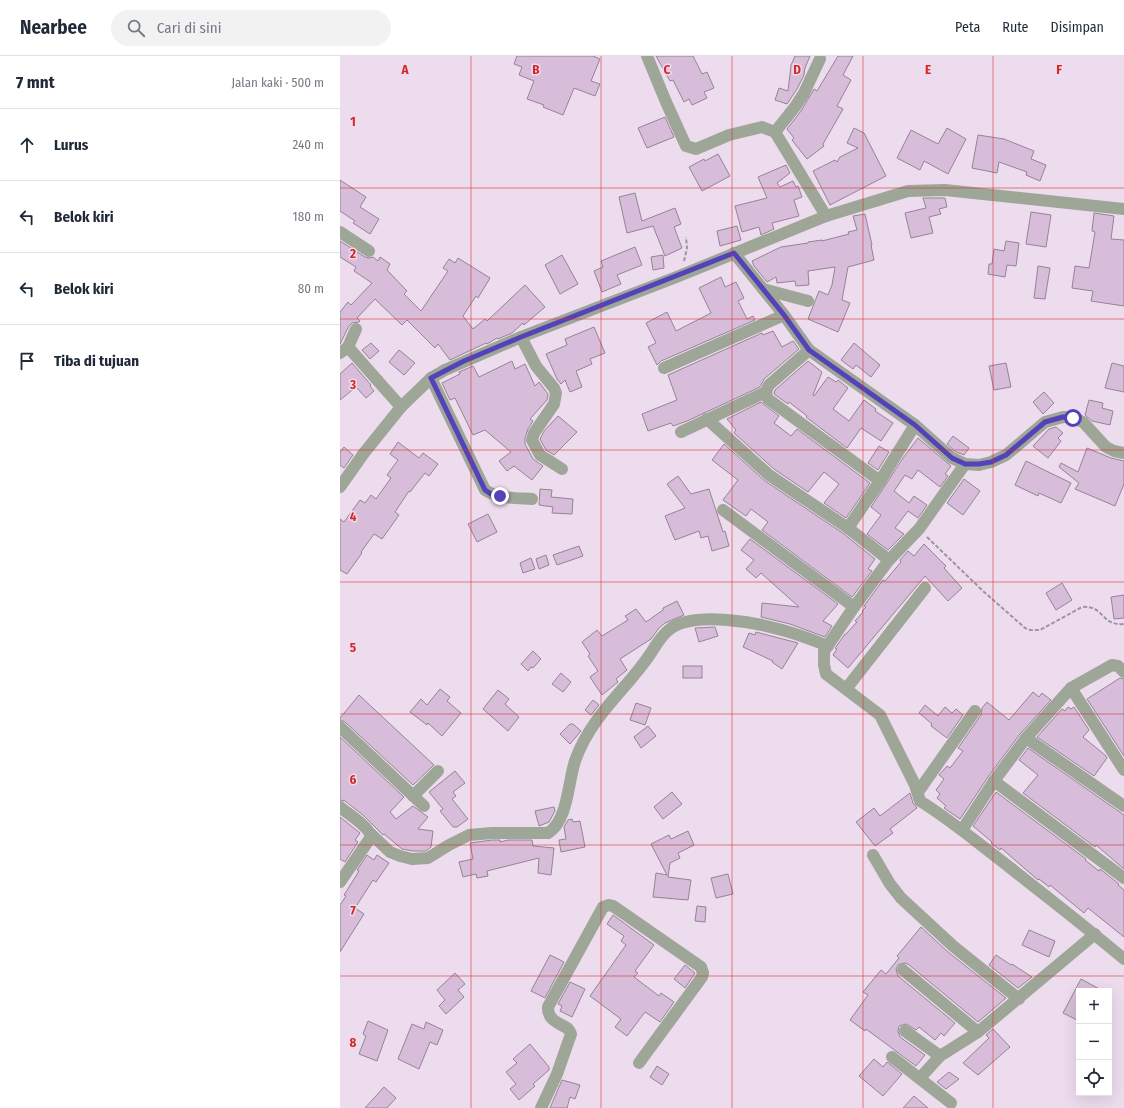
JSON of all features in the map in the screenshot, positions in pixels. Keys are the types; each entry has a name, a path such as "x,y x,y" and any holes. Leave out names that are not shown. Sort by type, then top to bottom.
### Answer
{"street":[{"path":"648,56 666,102 686,146 696,149 729,135 762,128 775,132 826,216"},
{"path":"775,132 804,93 820,59"},
{"path":"340,487 400,407 431,378 464,361 521,337 679,276 826,216 908,191 945,190 1124,208"},
{"path":"340,232 369,251"},
{"path":"734,253 784,315 809,350 915,425 952,458 965,464 985,463 1006,455 1045,422 1063,417 1073,418 1083,422 1106,447 1114,451 1124,453"},
{"path":"763,289 808,301"},
{"path":"664,368 784,315"},
{"path":"356,329 344,350 400,407"},
{"path":"521,337 536,366 554,388 556,393 554,404 534,433 532,440 540,455 562,469"},
{"path":"809,350 769,385 766,392 768,399 880,481"},
{"path":"431,378 485,490 491,494 500,496 532,499"},
{"path":"681,432 766,392"},
{"path":"707,419 769,475 848,528 889,560"},
{"path":"848,528 915,425"},
{"path":"965,464 919,529 889,560 824,651 824,665 826,674 880,715 915,785 920,801 936,810 962,830 1095,934 1124,959"},
{"path":"723,510 854,607"},
{"path":"846,689 925,588"},
{"path":"340,807 367,829 390,852 412,859 428,858 449,844 469,836 492,833 548,833 554,830 559,824 575,761 598,717 643,664 664,634 670,629 679,624 709,619 756,624 783,630 828,646"},
{"path":"962,830 994,781 1026,738 1071,688 1112,665 1118,666 1124,672"},
{"path":"1071,688 1124,770"},
{"path":"918,792 975,711"},
{"path":"340,727 424,806"},
{"path":"1026,738 1124,806"},
{"path":"413,796 438,771"},
{"path":"994,781 1124,878"},
{"path":"341,877 370,840 371,834"},
{"path":"873,855 890,884 901,898 953,946 1019,999"},
{"path":"541,1108 557,1074 570,1034 567,1028 551,1019 547,1012 548,1007 603,907 609,905 613,906 701,967 702,970 702,977 639,1063"},
{"path":"920,1078 940,1056 978,1032 1095,934"},
{"path":"903,970 978,1032"},
{"path":"905,1031 940,1056"},
{"path":"892,1057 951,1103"}],"path":[{"path":"679,276 687,248 686,237"},
{"path":"919,529 983,591 1025,628 1030,630 1040,630 1082,607 1088,606 1095,608 1111,623 1124,624"}],"building":[{"path":"517,56 593,56 600,59 591,81 600,84 595,96 574,88 563,115 543,107 544,105 527,99 534,81 519,75 522,67 514,64"},
{"path":"656,56 693,56 702,74 707,72 714,88 704,92 707,98 692,105 689,99 684,102 673,80 670,81"},
{"path":"795,56 810,56 804,75 787,104 775,100 779,88 788,91 791,65"},
{"path":"838,56 853,56 843,75 851,80 837,106 843,109 823,144 824,146 807,159 792,140 794,138 787,129 801,111 814,89 817,91"},
{"path":"665,117 674,137 647,148 638,128"},
{"path":"854,128 864,133 886,176 830,205 813,171 835,160 837,162 840,157 858,148 847,143"},
{"path":"947,128 966,139 948,174 924,161 920,170 897,158 911,130 938,144"},
{"path":"978,135 1004,139 1034,151 1031,159 1046,165 1040,181 1026,175 1027,172 999,162 997,173 972,168"},
{"path":"718,154 730,176 702,191 689,167"},
{"path":"786,165 790,173 777,183 780,187 793,181 796,187 798,186 802,197 794,200 799,216 772,223 774,229 761,235 759,227 742,232 735,206 767,198 758,177"},
{"path":"340,180 366,197 360,207 379,219 370,234 353,223 355,221 340,211"},
{"path":"635,193 642,221 675,208 681,224 674,227 682,248 665,256 653,226 627,233 619,197"},
{"path":"923,198 945,198 947,207 939,209 941,214 929,217 933,233 911,238 905,213 926,208"},
{"path":"1031,212 1051,215 1046,247 1026,244"},
{"path":"1094,213 1114,216 1111,239 1124,240 1124,306 1091,301 1093,291 1072,288 1075,266 1089,268 1095,232 1092,231"},
{"path":"865,214 874,260 848,267 842,300 850,303 838,332 808,319 819,291 828,295 832,285 835,267 808,271 809,285 796,286 795,281 777,283 776,277 767,282 754,266 752,261 781,247 822,241 849,234 848,232 857,230 853,216"},
{"path":"737,226 741,240 720,246 717,231"},
{"path":"340,241 365,257 373,257 378,261 380,257 390,264 387,270 407,291 404,294 421,311 448,271 443,268 449,259 455,263 458,258 490,278 478,298 476,296 463,316 473,329 485,319 487,321 525,285 545,307 512,333 498,339 497,338 450,360 438,344 435,348 407,320 402,325 375,299 357,318 360,321 352,323 349,326 340,344 340,312 348,302 351,305 372,283 354,271 356,267 340,257"},
{"path":"1006,241 1019,243 1016,266 1007,265 1005,277 988,274 989,264 992,264 994,249 1004,251"},
{"path":"635,247 642,265 617,275 621,284 602,292 594,271 603,267 601,261"},
{"path":"562,255 578,284 560,294 545,265"},
{"path":"663,255 664,268 653,270 651,257"},
{"path":"1038,266 1050,268 1045,299 1034,298"},
{"path":"721,277 725,287 736,282 744,298 738,301 747,319 753,316 755,320 661,361 657,365 648,347 656,343 646,323 667,312 676,331 711,313 699,288"},
{"path":"594,327 605,353 590,359 592,364 576,371 582,387 570,392 565,380 561,384 557,379 546,354 567,345 565,339"},
{"path":"773,331 782,347 793,341 799,349 764,379 760,387 687,421 673,426 671,423 648,431 642,414 677,400 668,375 762,333 763,335"},
{"path":"371,343 379,351 370,359 362,350"},
{"path":"854,343 880,365 871,377 856,365 853,369 841,360"},
{"path":"399,350 415,363 404,375 389,362"},
{"path":"512,361 515,369 525,364 535,386 539,382 548,394 547,400 530,419 533,421 525,438 525,444 533,459 543,466 532,480 514,466 507,471 499,461 511,452 485,430 473,435 455,398 450,400 442,383 460,374 459,372 473,366 479,377"},
{"path":"808,361 822,372 813,395 814,396 828,377 836,382 838,380 848,388 833,409 849,421 864,400 876,409 875,411 893,423 881,441 861,428 847,448 789,402 788,404 774,394 775,390"},
{"path":"352,363 371,385 370,386 374,391 366,398 356,387 340,400 340,374"},
{"path":"1006,363 1011,387 994,390 989,366"},
{"path":"1112,363 1124,366 1124,392 1105,388"},
{"path":"1044,392 1054,403 1043,414 1033,402"},
{"path":"1089,400 1103,403 1102,408 1113,411 1110,425 1092,421 1085,415"},
{"path":"761,402 779,416 774,423 791,436 797,429 870,483 846,518 824,503 839,484 824,472 808,492 774,469 734,433 736,430 727,419"},
{"path":"558,416 577,432 554,455 546,450 540,439 544,431"},
{"path":"1056,427 1063,433 1058,438 1061,441 1048,458 1033,446 1049,429"},
{"path":"953,436 969,448 964,455 956,452 947,444"},
{"path":"918,438 951,466 945,474 948,476 940,487 918,470 912,479 905,475 894,491 909,503 914,496 927,505 918,518 908,511 895,528 904,534 888,550 867,534 881,515 871,507"},
{"path":"398,442 419,458 423,453 438,464 429,476 425,473 410,492 409,491 395,512 399,515 382,539 374,534 347,574 340,570 340,519 344,522 360,500 365,503 371,495 376,499 391,478 387,475 398,460 390,454"},
{"path":"724,444 765,481 844,534 875,559 868,569 872,571 852,597 762,530 768,522 751,509 746,516 723,500 738,480 712,460"},
{"path":"879,446 889,452 878,470 868,463"},
{"path":"344,447 353,455 344,468 340,465 340,452"},
{"path":"1087,448 1111,458 1124,461 1124,484 1115,506 1075,489 1079,483 1059,467 1061,463 1078,472"},
{"path":"1026,461 1071,483 1061,503 1039,493 1038,496 1015,485"},
{"path":"678,476 691,494 709,489 729,546 712,551 708,536 701,538 699,531 675,540 665,516 685,508 667,484"},
{"path":"964,479 980,491 963,515 947,503"},
{"path":"540,489 552,490 551,497 573,499 572,514 552,513 553,507 539,505"},
{"path":"488,514 497,532 477,542 468,524"},
{"path":"750,539 838,604 823,621 832,626 825,637 790,624 761,617 762,603 799,607 761,573 756,578 746,569 754,560 741,550"},
{"path":"924,544 946,566 944,568 962,588 948,601 925,576 848,668 833,655 837,649 835,648 845,634 857,622 855,621 866,607 864,606 883,580 885,581 901,562 900,560 908,551 914,556"},
{"path":"579,546 583,556 557,565 553,555"},
{"path":"546,555 549,565 539,569 536,559"},
{"path":"531,558 535,569 523,573 520,563"},
{"path":"1062,583 1072,600 1056,610 1046,593"},
{"path":"1124,595 1124,618 1114,619 1111,597"},
{"path":"677,601 684,615 665,623 659,628 651,639 620,659 627,670 616,679 618,682 602,695 590,677 598,671 588,656 590,654 582,642 597,630 602,636 628,620 625,616 636,609 646,622 663,610 663,608"},
{"path":"715,627 718,636 699,642 695,628"},
{"path":"756,632 798,643 782,669 772,662 773,661 743,647 749,633 755,635"},
{"path":"533,651 541,659 528,671 521,664"},
{"path":"683,666 702,666 702,678 683,678"},
{"path":"561,673 571,682 563,692 552,684"},
{"path":"1120,678 1124,679 1124,756 1087,699"},
{"path":"440,689 450,697 447,701 461,713 442,736 428,723 427,725 410,712 421,699 427,705"},
{"path":"498,690 509,699 505,704 519,717 508,731 483,709"},
{"path":"1033,692 1039,697 1042,693 1051,700 1020,734 988,777 960,819 944,808 946,806 937,798 940,794 936,790 944,779 939,775 947,766 950,768 963,751 958,748 981,715 982,708 987,702 1009,720"},
{"path":"359,695 434,765 413,785 345,722 340,720 340,718"},
{"path":"593,700 599,705 591,715 585,710"},
{"path":"636,703 651,708 645,725 630,720"},
{"path":"925,705 938,716 945,707 952,713 956,709 963,715 947,738 931,726 932,724 919,713"},
{"path":"1068,707 1071,709 1074,707 1089,730 1083,737 1107,758 1094,776 1037,737 1062,709 1065,711"},
{"path":"570,724 573,724 581,731 570,744 560,734"},
{"path":"648,726 656,736 641,748 634,737"},
{"path":"340,737 404,797 390,812 396,819 413,806 428,817 418,829 433,831 431,847 426,851 402,849 384,834 383,835 363,815 345,801 340,800"},
{"path":"1028,748 1124,815 1124,869 1096,845 1095,847 1023,793 1038,775 1019,760"},
{"path":"455,771 465,783 453,792 456,796 452,799 468,819 457,827 453,827 440,811 443,809 429,792"},
{"path":"672,792 682,804 663,819 654,807"},
{"path":"996,792 1086,859 1085,860 1099,871 1100,869 1119,884 1118,885 1124,890 1124,937 1088,908 1084,913 1050,885 1049,887 1039,879 1038,880 1001,848 1000,850 991,843 992,842 973,826"},
{"path":"910,793 913,803 917,808 890,829 893,833 875,846 856,822 874,808 880,816"},
{"path":"554,807 555,811 549,822 539,826 535,811"},
{"path":"340,817 360,833 355,840 358,842 345,862 340,859"},
{"path":"572,819 573,822 580,821 585,847 561,852 559,840 566,839 564,827 568,820"},
{"path":"688,831 694,845 678,853 680,858 670,863 668,877 691,880 688,900 653,897 656,873 667,875 651,844 669,835 671,839"},
{"path":"500,840 500,842 508,840 532,840 533,846 554,848 551,875 538,873 539,858 487,871 488,876 477,878 476,874 463,877 459,862 473,859 470,843"},
{"path":"367,855 374,860 377,855 389,863 376,882 373,880 355,908 364,914 340,952 340,905 346,896 344,895 359,871 357,870"},
{"path":"728,874 733,894 716,898 711,878"},
{"path":"697,906 706,907 705,922 695,921"},
{"path":"613,915 654,945 635,971 638,973 634,977 659,996 661,993 674,1002 660,1022 645,1012 627,1036 615,1027 621,1019 590,996 626,945 621,941 624,936 607,924"},
{"path":"921,927 948,952 1006,998 978,1022 908,964 904,963 898,965 896,969 898,976 955,1023 944,1036 941,1033 935,1040 919,1027 916,1030 906,1024 899,1026 898,1031 900,1037 925,1055 916,1066 866,1029 865,1031 850,1020 868,995 863,992 881,970 886,974 899,958 897,956"},
{"path":"1029,930 1055,941 1049,957 1022,945"},
{"path":"550,955 564,962 545,998 531,991"},
{"path":"996,955 1032,977 1018,988 989,965"},
{"path":"685,965 695,973 685,988 674,979"},
{"path":"455,973 465,984 458,990 464,997 446,1014 439,1006 445,1000 437,990"},
{"path":"1081,979 1098,988 1076,988"},
{"path":"570,982 585,989 572,1017 560,1011 562,1006 558,1004"},
{"path":"1076,988 1076,1020 1063,1013"},
{"path":"368,1021 388,1030 377,1061 359,1054 366,1036 363,1034"},
{"path":"426,1022 443,1030 437,1045 430,1042 419,1069 398,1059 412,1024 424,1029"},
{"path":"993,1029 1010,1047 978,1075 963,1063 989,1038 986,1035"},
{"path":"530,1044 549,1067 549,1070 533,1084 535,1086 519,1100 510,1089 516,1084 506,1072 517,1063 513,1059"},
{"path":"874,1059 883,1067 887,1062 902,1074 883,1096 859,1076"},
{"path":"657,1066 669,1074 662,1085 650,1077"},
{"path":"949,1072 959,1079 946,1089 937,1082"},
{"path":"562,1080 580,1085 575,1099 570,1097 567,1108 550,1108"},
{"path":"384,1087 396,1098 387,1108 365,1108"},
{"path":"914,1096 928,1108 903,1108"}],"route":[{"path":"500,496 491,494 485,490 431,378 464,361 521,337 679,276 734,253 784,315 809,350 915,425 952,458 965,464 991,462 1006,455 1045,422 1063,417 1073,418"}]}
